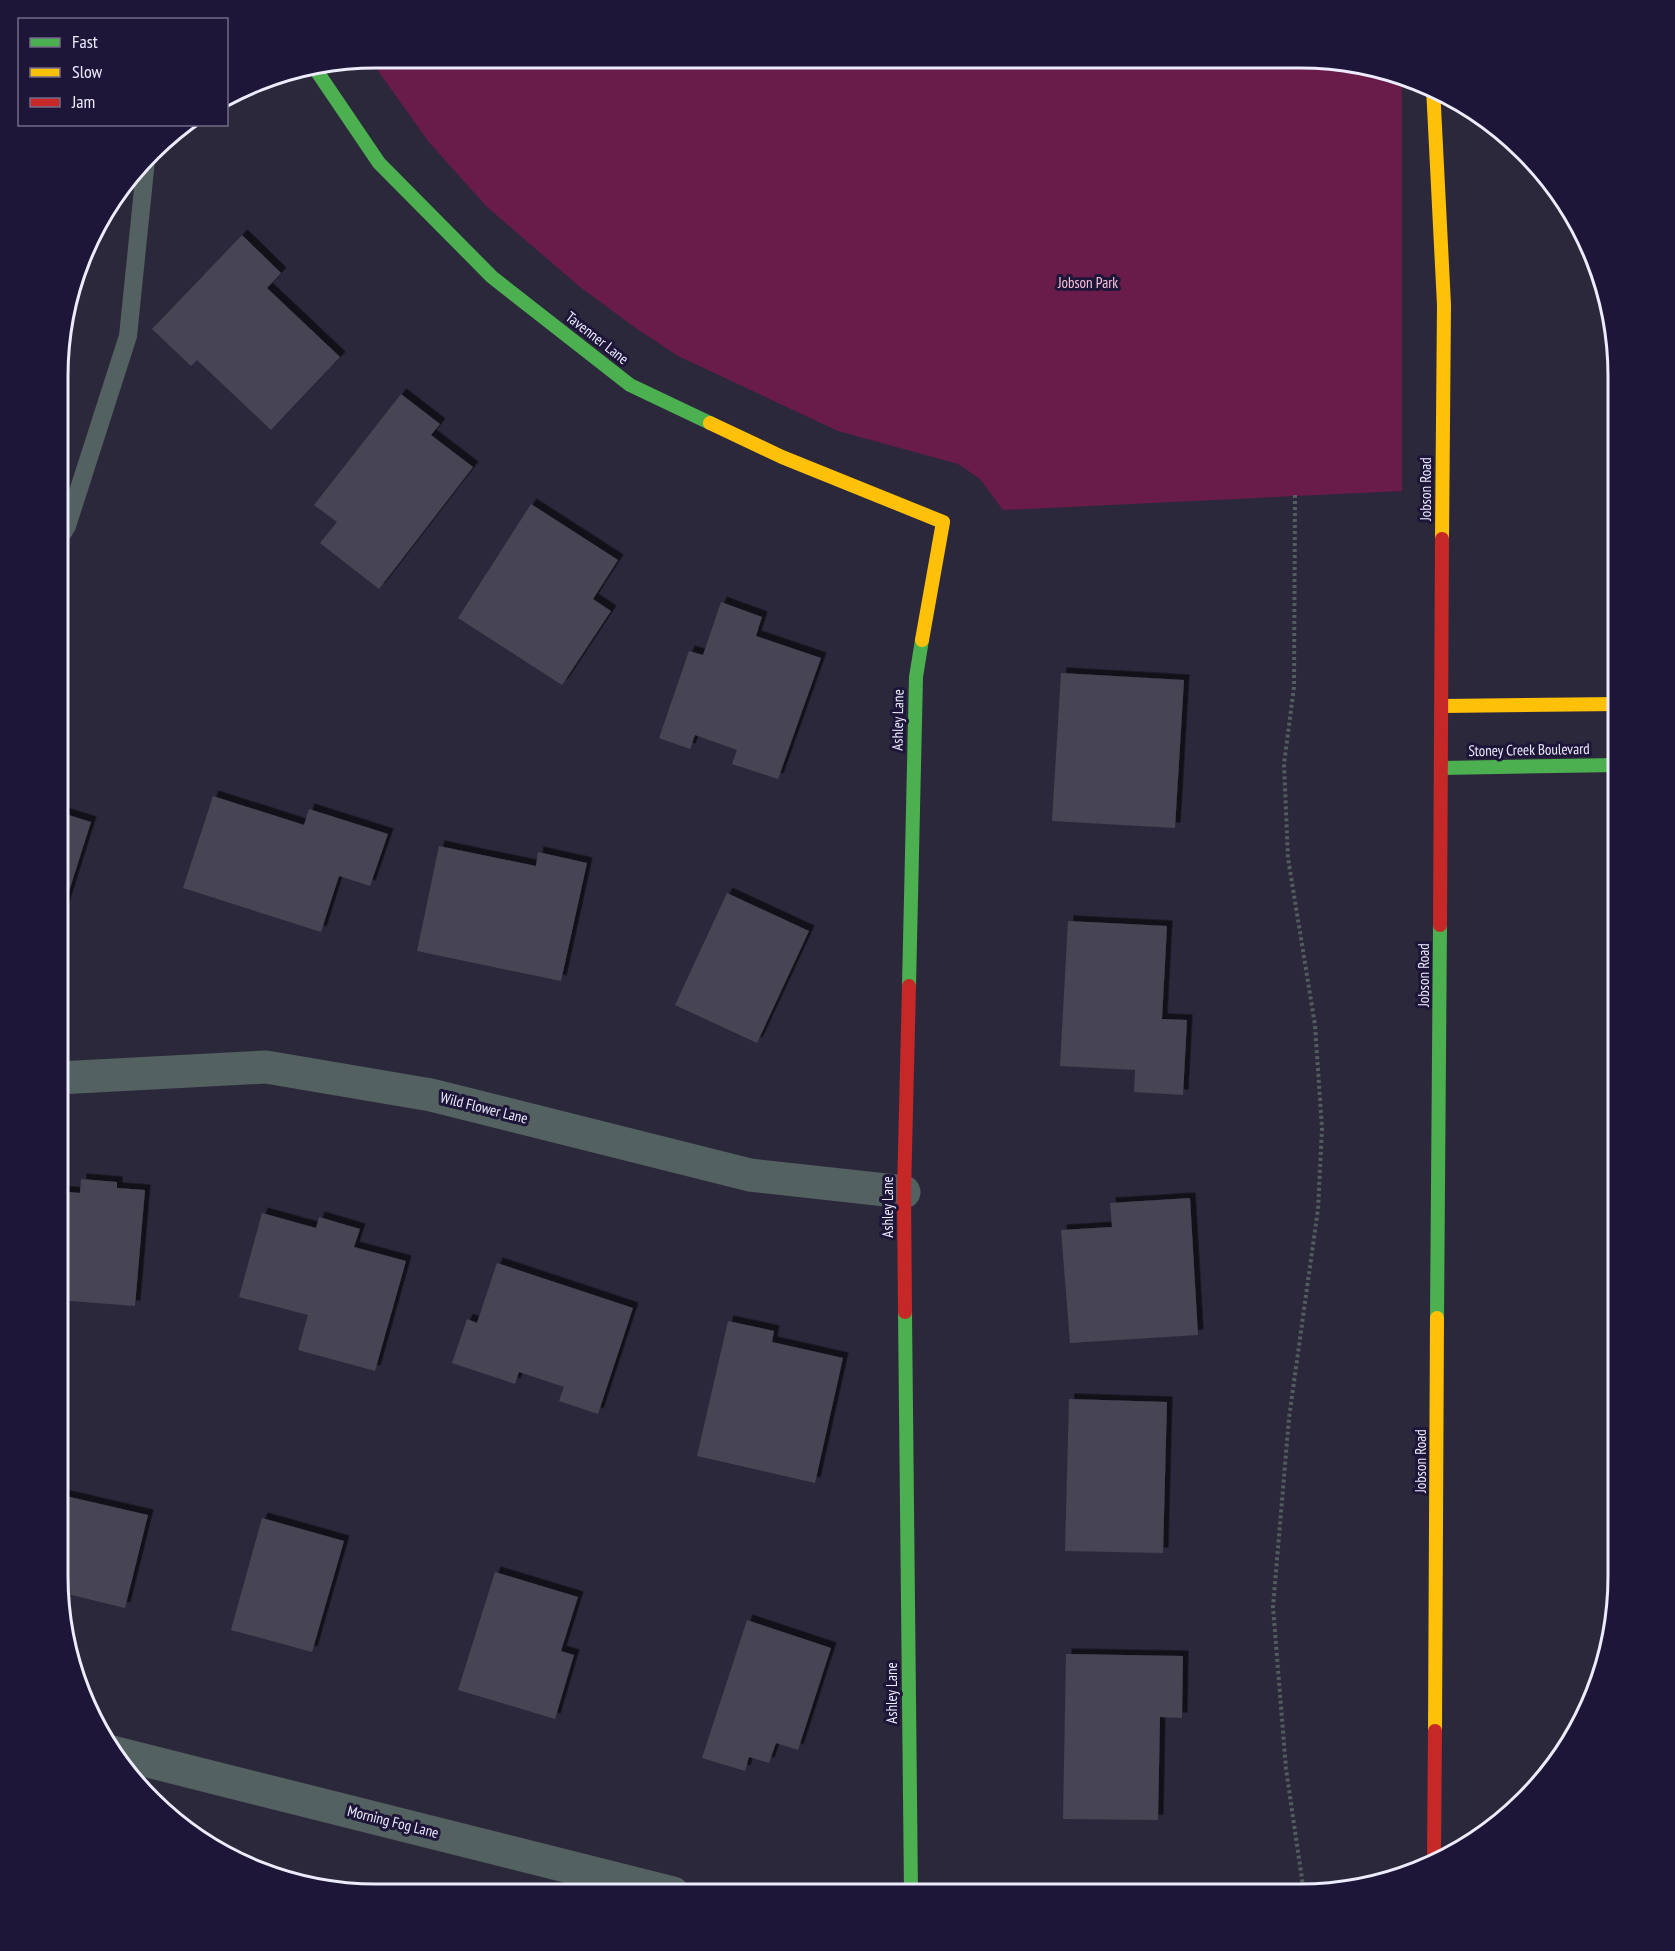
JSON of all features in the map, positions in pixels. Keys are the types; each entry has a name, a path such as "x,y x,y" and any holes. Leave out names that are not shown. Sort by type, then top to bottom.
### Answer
{"street":[{"name":"Tavenner Lane","path":"318,73 379,163 492,277 630,385 782,458 944,522"},
{"name":"Jobson Road","path":"1434,98 1444,305 1434,1853"},
{"name":"Ashley Lane","path":"910,1884 904,1192 916,677 944,522"},
{"path":"1442,705 1608,704"},
{"name":"Stoney Creek Boulevard","path":"1441,768 1608,765"},
{"name":"Wild Flower Lane","path":"68,1077 266,1067 431,1095 750,1175 904,1192"},
{"name":"Morning Fog Lane","path":"125,1755 637,1884"}],"lane":[{"path":"68,523 128,336 145,171"}],"path":[{"path":"1295,495 1294,687 1284,764 1288,858 1315,1025 1322,1129 1318,1209 1289,1418 1273,1607 1286,1769 1303,1884"}],"green space":[{"name":"Jobson Park","path":"376,68 1320,68 1360,73 1399,84 1402,85 1402,491 1003,510 980,479 958,464 838,431 678,356 580,287 486,206 428,141"}],"building":[{"path":"242,235 281,273 267,288 340,357 271,430 197,360 191,366 152,329"},
{"path":"401,394 440,424 431,435 473,467 379,589 320,543 337,522 314,505"},
{"path":"531,504 618,560 593,599 611,611 562,685 458,618"},
{"path":"721,602 762,617 756,636 821,658 778,779 732,764 737,750 695,735 690,749 659,738 689,651 703,655"},
{"path":"1061,673 1184,680 1175,828 1052,821"},
{"path":"213,796 304,825 309,809 388,834 370,886 339,876 321,932 183,888"},
{"path":"68,815 91,822 68,895"},
{"path":"439,846 536,866 538,852 587,863 561,981 417,951"},
{"path":"727,893 809,931 757,1043 675,1005"},
{"path":"1068,921 1167,926 1162,1019 1187,1020 1183,1095 1134,1092 1135,1070 1060,1066"},
{"path":"81,1179 117,1182 117,1188 145,1190 135,1306 68,1301 68,1192 80,1193"},
{"path":"1190,1198 1198,1335 1070,1343 1061,1230 1112,1227 1110,1203"},
{"path":"262,1213 316,1228 319,1217 360,1229 354,1247 406,1261 375,1371 298,1350 308,1315 239,1297"},
{"path":"497,1263 633,1308 598,1414 559,1401 564,1387 519,1372 515,1384 452,1363 467,1319 477,1323"},
{"path":"728,1321 774,1331 772,1342 843,1358 815,1483 697,1456"},
{"path":"1069,1399 1167,1402 1163,1553 1065,1551"},
{"path":"68,1497 148,1515 125,1608 68,1594"},
{"path":"262,1518 344,1541 312,1652 231,1630"},
{"path":"495,1572 578,1597 561,1651 574,1655 555,1719 458,1690"},
{"path":"747,1620 831,1648 798,1750 776,1743 769,1763 749,1757 745,1771 702,1758"},
{"path":"1066,1654 1183,1656 1182,1718 1160,1717 1158,1820 1063,1819"}],"traffic: fast":[{"path":"318,73 379,163 492,277 630,385 710,423"},
{"path":"909,986 916,677 922,640"},
{"path":"1441,768 1608,765"},
{"path":"1437,1318 1440,925"},
{"path":"905,1312 911,1884"}],"traffic: slow":[{"path":"1434,98 1444,305 1442,539"},
{"path":"710,423 782,457 943,522 922,640"},
{"path":"1442,706 1608,704"},
{"path":"1435,1731 1437,1318"}],"traffic: jam":[{"path":"1440,925 1442,539"},
{"path":"905,1312 904,1192 909,986"},
{"path":"1434,1853 1435,1731"}]}
